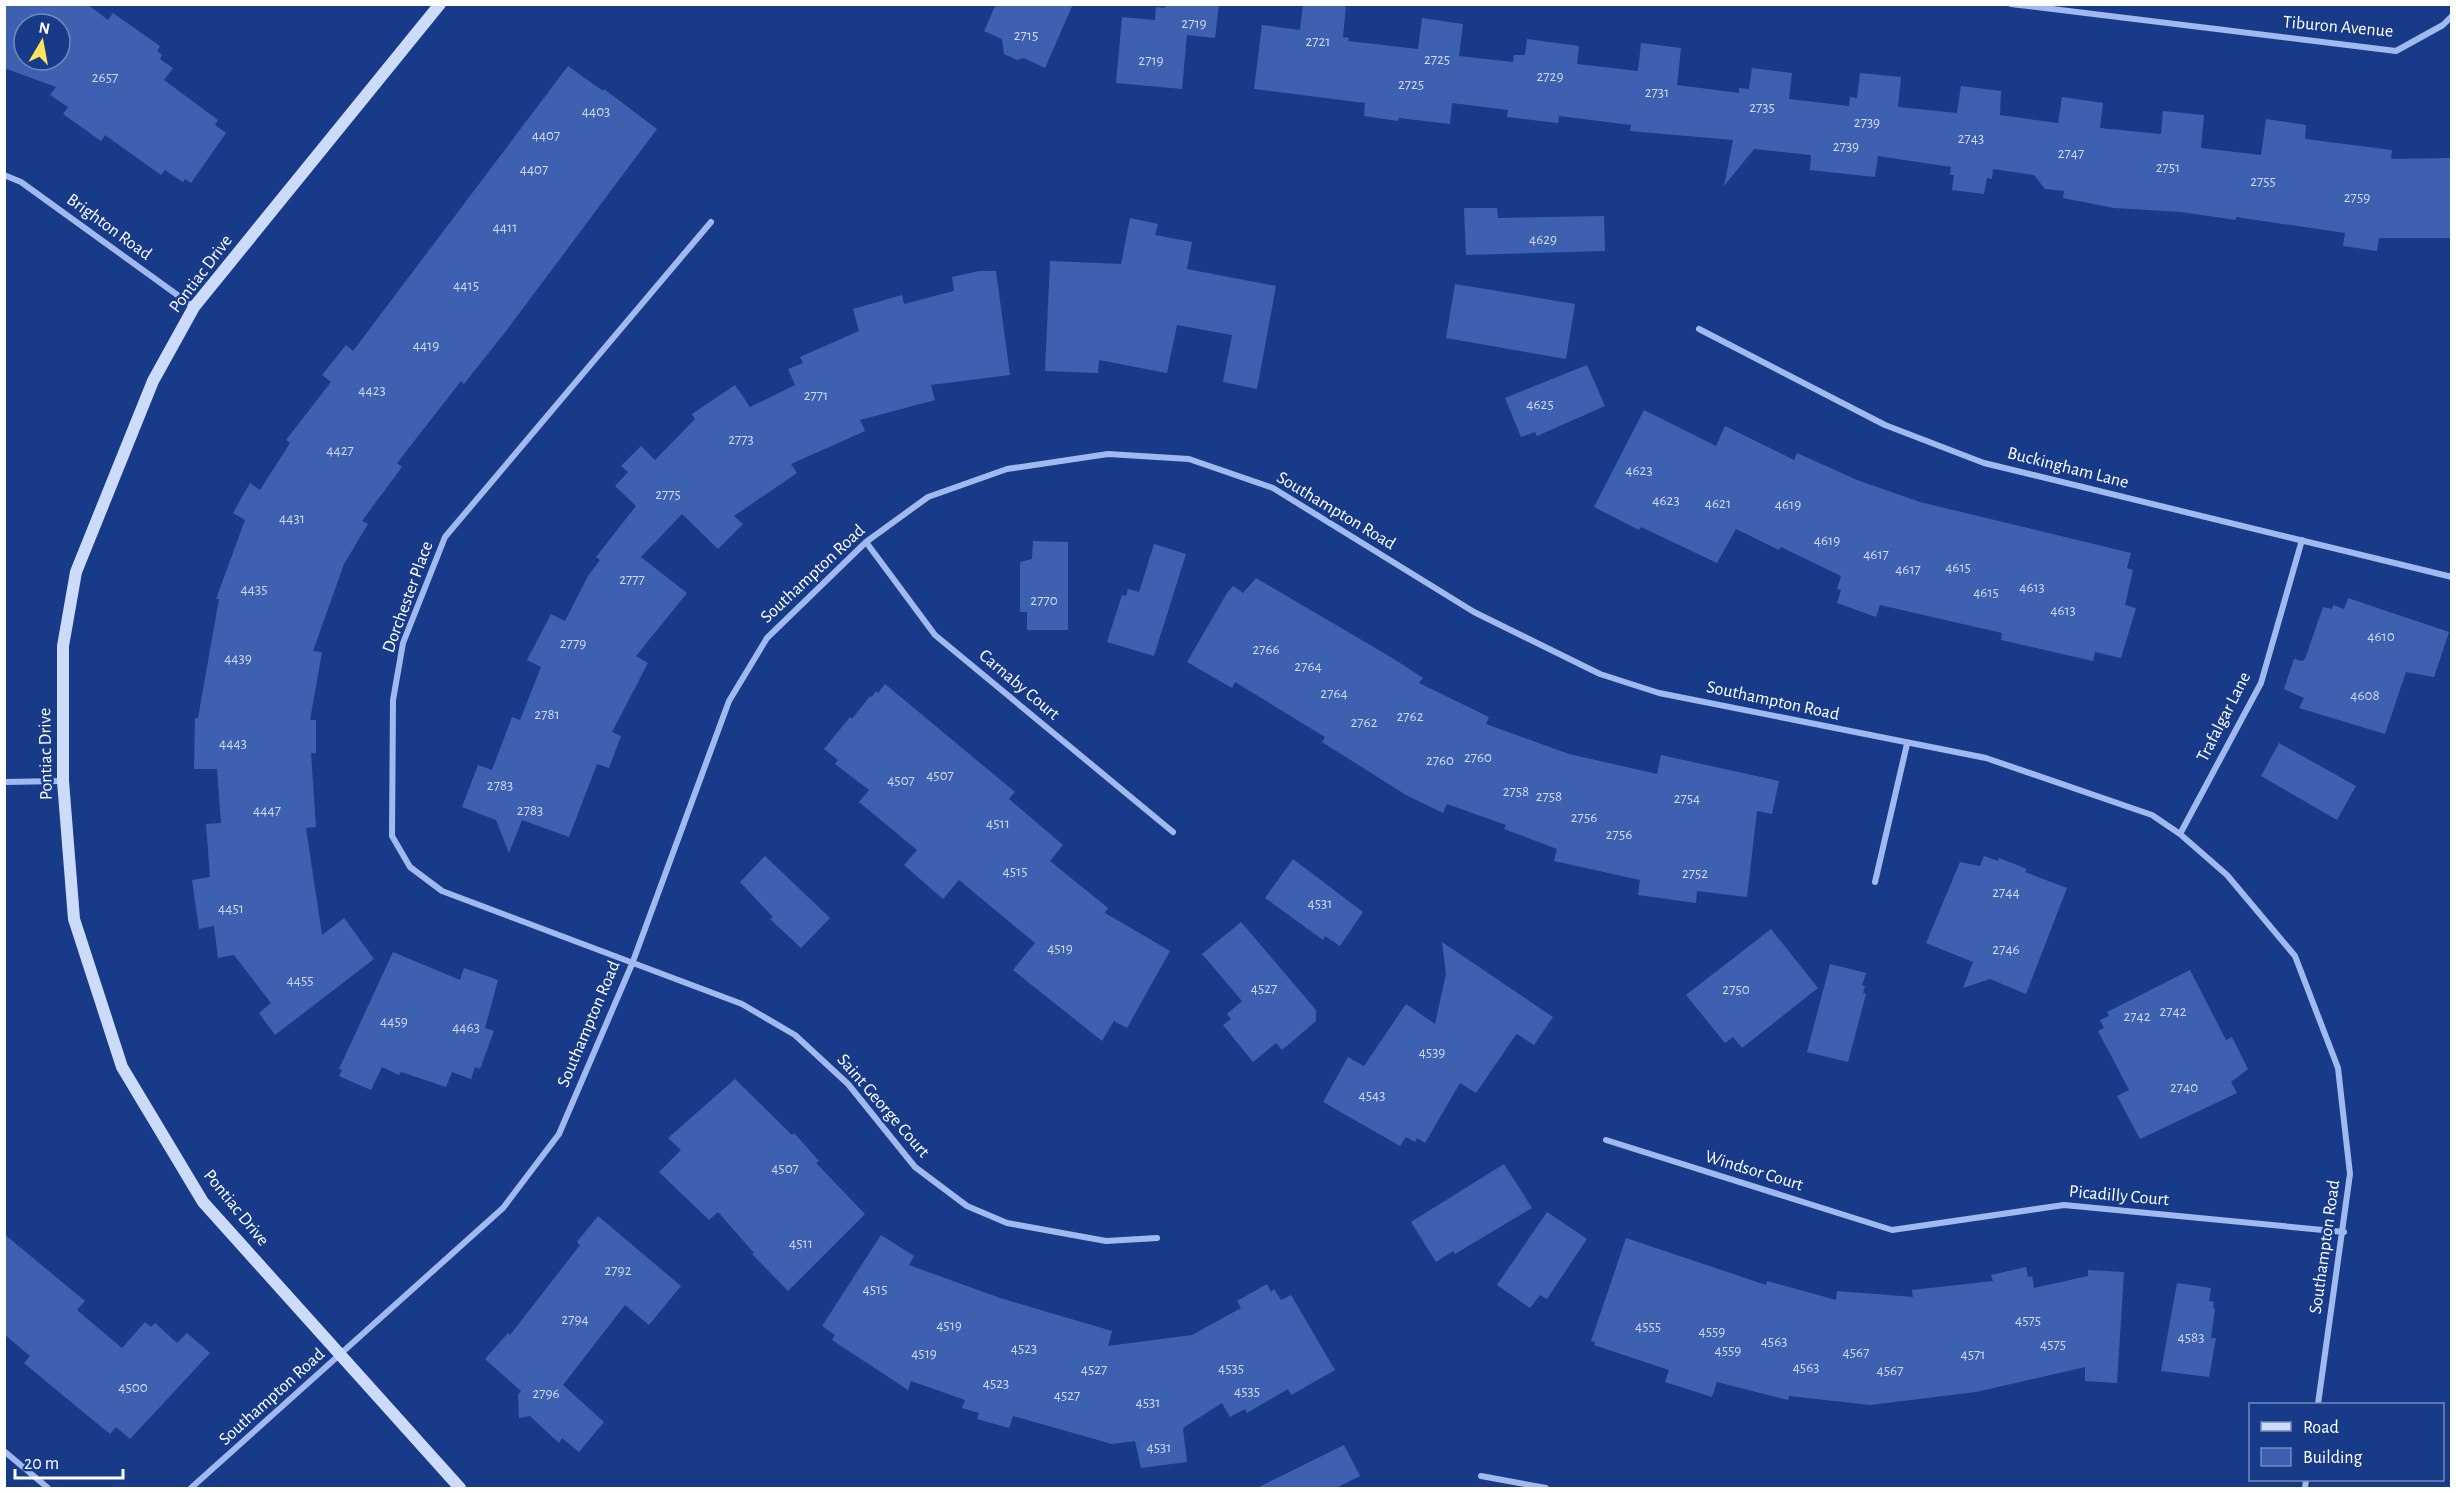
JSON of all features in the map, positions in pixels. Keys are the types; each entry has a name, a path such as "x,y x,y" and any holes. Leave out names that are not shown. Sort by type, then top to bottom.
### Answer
{"main road":[{"name":"Pontiac Drive","path":"440,4 194,307 153,381 76,572 63,646 63,781 74,919 122,1067 203,1202 460,1488"}],"street":[{"name":"Tiburon Avenue","path":"2011,4 2396,51 2443,25 2451,16"},
{"name":"Brighton Road","path":"4,175 21,182 194,307"},
{"name":"Dorchester Place","path":"632,964 442,891 410,867 392,836 393,700 404,643 445,537 711,222"},
{"name":"Buckingham Lane","path":"1699,329 1886,425 1984,463 2451,577"},
{"name":"Southampton Road","path":"191,1488 503,1208 559,1134 632,964 729,700 767,638 866,542 928,497 1007,469 1108,454 1189,459 1274,488 1474,612 1600,674 1659,693 1986,758 2152,815 2180,834 2228,875 2295,956 2338,1068 2350,1174 2344,1232 2318,1403"},
{"name":"Trafalgar Lane","path":"2180,834 2261,683 2302,540"},
{"name":"Carnaby Court","path":"866,542 935,635 1173,832"},
{"path":"1875,882 1907,744"},
{"path":"4,782 63,781"},
{"name":"Saint George Court","path":"632,964 742,1004 795,1035 848,1084 915,1167 967,1206 1007,1223 1106,1240 1157,1238"},
{"name":"Windsor Court","path":"1606,1140 1892,1230"},
{"name":"Picadilly Court","path":"1892,1230 2064,1205 2344,1232"},
{"path":"4,1451 48,1488"},
{"path":"1481,1476 1546,1488"}],"building":[{"path":"4,4 87,4 108,20 113,13 160,46 157,51 162,55 160,59 173,68 164,80 218,120 215,125 226,133 191,183 185,179 183,182 165,170 161,175 105,135 101,141 63,114 68,107 50,95 56,87 15,72 72,72 72,12 12,12 12,71 4,68"},
{"path":"996,4 1073,4 1045,68 1024,58 1017,60 1004,54 1002,39 984,31"},
{"path":"1165,4 1219,4 1215,38 1187,35 1182,89 1116,83 1122,17 1155,20 1156,7 1165,8"},
{"path":"1303,4 1346,4 1343,37 1349,38 1348,41 1418,49 1422,18 1463,24 1459,56 1513,62 1514,55 1525,55 1527,39 1579,46 1577,64 1638,71 1641,43 1681,48 1677,85 1739,93 1739,88 1749,89 1752,68 1792,73 1789,99 1849,106 1850,97 1857,98 1860,73 1901,77 1898,107 1957,113 1961,86 2001,91 2000,115 2058,123 2062,97 2103,103 2100,128 2161,134 2163,111 2204,115 2201,148 2261,155 2266,119 2306,125 2305,139 2392,150 2391,159 2451,158 2451,238 2379,238 2377,251 2343,246 2345,233 2236,217 2236,220 2181,212 2114,208 2063,198 2064,191 2045,189 2034,175 1993,169 1992,179 1987,178 1984,194 1952,190 1954,175 1950,175 1951,167 1878,156 1875,177 1810,170 1811,155 1754,149 1724,186 1733,140 1630,131 1631,125 1559,116 1558,123 1507,117 1508,110 1452,103 1450,124 1399,118 1398,121 1364,116 1365,103 1254,89 1262,25 1300,30"},
{"path":"568,66 603,91 604,89 657,129 506,331 464,384 461,381 397,463 402,467 362,521 368,524 344,564 313,651 322,652 310,720 316,720 316,753 311,753 316,827 306,828 322,935 344,918 374,959 275,1035 259,1013 271,1003 234,955 218,958 214,926 199,929 192,880 210,877 206,824 221,823 217,769 194,769 195,718 198,718 219,599 216,599 245,520 233,513 250,483 260,490 290,443 286,440 331,382 322,375 346,345 353,351"},
{"path":"1464,208 1497,208 1498,218 1604,216 1605,251 1466,255"},
{"path":"1130,218 1158,224 1155,235 1192,242 1187,269 1276,286 1257,389 1223,382 1232,335 1177,325 1167,373 1099,360 1098,373 1045,371 1050,261 1121,264"},
{"path":"979,271 996,271 1010,375 931,385 935,400 860,420 865,431 791,464 797,473 734,516 743,524 718,549 682,514 641,557 687,593 636,656 648,663 612,732 621,736 609,768 597,764 569,837 522,820 509,853 496,820 462,807 478,765 492,770 512,717 520,720 541,667 527,660 551,614 565,621 588,576 600,560 596,557 636,506 615,486 628,472 621,466 641,446 655,460 695,419 692,414 735,385 750,407 795,385 788,369 803,363 800,357 859,331 853,309 902,295 904,304 954,291 952,277"},
{"path":"1455,284 1575,304 1566,359 1446,338"},
{"path":"1587,365 1605,406 1537,436 1535,432 1521,437 1505,398"},
{"path":"1644,410 1716,446 1725,426 1794,460 1797,453 1857,480 1920,502 2131,553 2127,568 2133,570 2125,605 2136,608 2121,658 2095,652 2093,661 2001,640 2002,633 1880,605 1876,617 1837,603 1841,590 1837,589 1841,576 1781,547 1779,550 1736,529 1717,563 1641,527 1639,530 1594,507"},
{"path":"1033,541 1068,542 1068,630 1027,630 1027,612 1020,612 1020,562 1032,559"},
{"path":"1154,544 1186,554 1154,656 1107,642 1122,595 1126,596 1128,589 1139,592"},
{"path":"1256,578 1394,659 1423,678 1419,683 1489,717 1486,724 1569,754 1657,774 1661,755 1779,781 1772,814 1757,811 1747,897 1697,891 1696,903 1638,895 1640,880 1554,861 1557,849 1504,829 1506,825 1447,804 1443,813 1406,795 1322,742 1325,737 1235,682 1232,688 1187,662 1227,593 1233,586 1243,593"},
{"path":"2348,598 2449,632 2434,677 2406,672 2385,734 2299,708 2304,698 2284,689 2294,659 2302,661 2305,659 2323,607 2332,609 2333,605 2344,609"},
{"path":"885,684 1015,792 1009,799 1063,845 1050,861 1108,908 1105,913 1170,951 1127,1028 1114,1021 1102,1041 1013,970 1035,943 959,880 943,899 904,865 917,850 859,802 869,790 835,764 838,760 824,749 850,717 852,719 870,696 872,697 876,691 878,693"},
{"path":"2279,743 2356,786 2337,820 2261,776"},
{"path":"765,856 830,918 801,948 770,919 773,917 740,882"},
{"path":"1984,856 1998,861 1999,858 2027,869 2025,872 2067,888 2026,994 1990,979 1963,988 1973,962 1926,943 1960,862 1980,866"},
{"path":"1293,859 1363,912 1340,946 1325,936 1323,940 1265,898"},
{"path":"1241,922 1316,1010 1316,1021 1282,1050 1276,1043 1253,1062 1223,1025 1231,1019 1227,1014 1242,1001 1202,954"},
{"path":"1771,929 1818,988 1742,1048 1733,1037 1725,1043 1686,995"},
{"path":"1442,942 1553,1017 1534,1045 1517,1034 1476,1093 1460,1083 1425,1143 1417,1138 1415,1142 1406,1137 1400,1146 1323,1102 1348,1057 1364,1066 1406,1004 1435,1024 1446,974"},
{"path":"393,952 460,980 464,968 498,980 485,1028 494,1031 480,1069 475,1067 471,1079 452,1072 446,1087 401,1072 399,1075 382,1067 371,1090 339,1076 342,1070 339,1069"},
{"path":"1830,964 1866,973 1862,985 1865,986 1863,993 1866,994 1848,1062 1807,1052"},
{"path":"2190,970 2226,1040 2232,1037 2248,1069 2231,1082 2237,1093 2140,1139 2117,1096 2129,1090 2098,1031 2104,1028 2100,1020 2109,1016 2107,1012"},
{"path":"735,1079 792,1135 794,1133 819,1161 816,1163 865,1214 788,1291 752,1254 754,1253 718,1212 709,1220 659,1172 681,1150 668,1138"},
{"path":"1504,1164 1532,1208 1455,1254 1453,1251 1436,1262 1411,1222"},
{"path":"1547,1212 1587,1239 1547,1299 1540,1295 1530,1308 1497,1285"},
{"path":"598,1216 681,1286 649,1325 625,1305 563,1385 604,1422 579,1452 562,1438 559,1443 530,1416 519,1418 518,1395 521,1391 485,1359 508,1333 510,1335 580,1245 577,1242"},
{"path":"4,1234 85,1301 77,1310 122,1348 145,1322 151,1327 155,1323 177,1343 187,1333 210,1353 130,1439 116,1427 110,1434 24,1363 30,1356 4,1334"},
{"path":"881,1235 914,1256 909,1265 1000,1298 1112,1331 1108,1346 1192,1335 1241,1308 1237,1301 1267,1284 1271,1292 1274,1289 1281,1300 1291,1295 1335,1370 1291,1395 1288,1389 1247,1413 1245,1409 1230,1417 1222,1403 1183,1428 1187,1462 1141,1468 1135,1441 1112,1444 1013,1416 1009,1428 977,1419 979,1413 962,1408 965,1400 911,1381 908,1390 832,1340 835,1335 822,1326"},
{"path":"1626,1238 1766,1285 1767,1281 1836,1300 1837,1291 1913,1297 1912,1290 1993,1281 1991,1275 2026,1267 2028,1277 2032,1276 2034,1288 2088,1276 2088,1270 2124,1272 2117,1383 2085,1381 2085,1367 1976,1392 1870,1405 1789,1396 1788,1400 1717,1382 1712,1397 1665,1382 1669,1370 1594,1345 1595,1342 1591,1341"},
{"path":"2177,1283 2211,1288 2209,1301 2214,1302 2213,1308 2215,1309 2211,1338 2216,1338 2209,1377 2161,1371"},
{"path":"1344,1445 1360,1476 1336,1488 1257,1488"}]}
